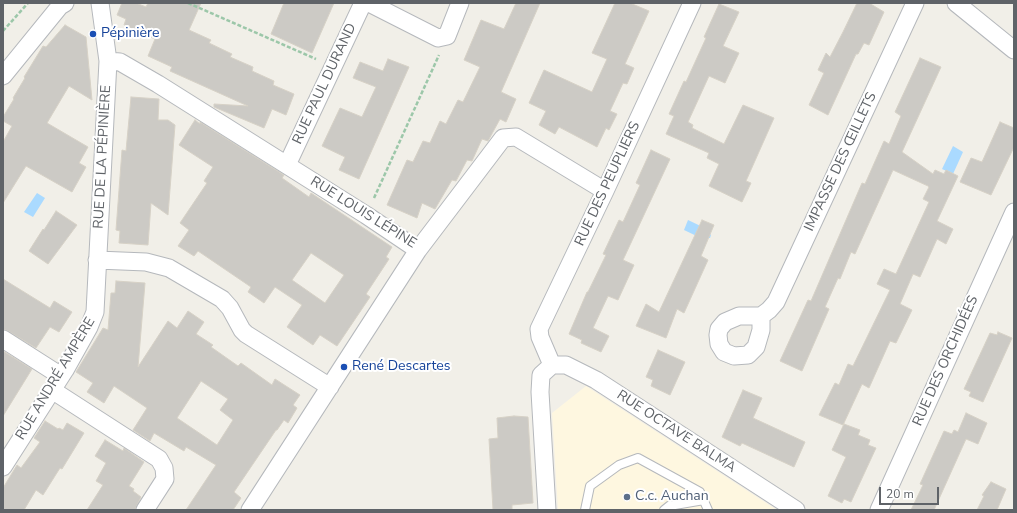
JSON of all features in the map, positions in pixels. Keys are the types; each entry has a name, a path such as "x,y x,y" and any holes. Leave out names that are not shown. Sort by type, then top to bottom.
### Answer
{"street":[{"path":"3,76 60,6 65,3"},
{"name":"RUE DE LA PÉPINIÈRE","path":"95,312 108,61 100,3"},
{"name":"RUE PAUL DURAND","path":"287,165 332,66 363,3"},
{"path":"370,3 438,38 443,38 449,32 460,3"},
{"name":"RUE DES PEUPLIERS","path":"552,365 540,337 539,329 692,3"},
{"name":"IMPASSE DES ŒILLETS","path":"761,316 776,302 915,3"},
{"path":"956,3 1014,50"},
{"name":"RUE LOUIS LÉPINE","path":"108,61 120,62 287,165 418,250 503,138 516,137 605,191"},
{"name":"RUE DES ORCHIDÉES","path":"878,510 1014,212"},
{"path":"254,508 330,386 418,250"},
{"path":"97,260 146,262 169,268 222,299 230,308 242,330 246,334 330,386"},
{"name":"RUE ANDRÉ AMPÈRE","path":"3,466 56,383 89,327 95,312"},
{"path":"3,338 56,383 158,459 164,468 165,479 145,510"},
{"path":"547,510 540,392 541,375 552,365"},
{"name":"RUE OCTAVE BALMA","path":"552,365 566,365 596,380 796,510"}],"lane":[{"path":"585,510 590,486 619,465 638,458 700,492 708,510"},
{"path":"664,510 669,506 704,500"}],"path":[{"path":"3,31 28,3"},
{"path":"188,3 332,66"},
{"path":"366,215 438,58 443,38"}],"shaded area":[{"path":"586,386 777,510 558,510 552,413"}],"water":[{"path":"953,146 963,152 953,174 942,169"},
{"path":"37,193 45,198 33,217 24,212"},
{"path":"688,220 709,230 708,232 711,235 710,238 706,238 705,240 684,230"}],"building":[{"path":"122,3 136,3 146,7 148,3 201,3 189,30 211,40 209,43 232,54 230,57 253,67 252,71 274,81 273,85 294,94 286,115 272,109 264,128 214,107 214,104 248,106 170,71 172,67 148,56 155,39 124,25 126,19 117,15"},
{"path":"284,3 334,3 312,53 271,34"},
{"path":"516,3 540,3 501,92 516,99 506,122 500,119 488,141 482,139 472,161 467,160 456,181 452,180 435,209 422,203 417,218 387,205 407,160 413,162 423,141 430,143 440,121 446,124 458,100 463,102 480,67 464,60 481,20 504,29"},
{"path":"615,3 630,3 649,11 625,64 634,68 627,84 623,83 610,111 617,114 609,130 606,128 597,147 559,127 555,134 539,125 546,111 529,103 544,70 592,92 607,59 592,53"},
{"path":"857,3 869,3 884,12 869,45 864,43 858,54 856,54 828,115 809,105 824,73 818,70 826,53 830,57"},
{"path":"719,4 739,12 723,46 739,53 725,83 709,76 688,122 693,125 692,128 724,144 743,105 774,118 746,181 751,183 742,202 709,186 719,164 707,158 709,153 666,134 674,116 669,114 684,81 686,82 706,38 704,37"},
{"path":"65,25 86,37 92,100 69,86 47,123 88,147 79,163 86,167 72,192 26,166 3,203 3,142 12,126 3,121 3,117 14,99 13,98 25,78 24,77 43,46 46,47"},
{"path":"920,58 941,67 902,152 933,174 935,170 944,174 946,170 958,176 937,221 953,229 946,244 937,239 920,277 913,274 900,304 912,310 896,343 890,341 869,388 862,384 843,425 819,415 835,383 839,385 848,364 853,366 890,290 877,284 884,269 896,274 929,202 923,199 929,187 928,186 893,170 855,254 851,252 840,279 838,278 825,307 829,309 802,371 780,361 808,300 811,301 862,183 865,184 884,141 889,144 901,116 895,112"},
{"path":"388,59 409,67 359,179 339,170 345,157 322,146 340,108 362,117 376,87 353,78 360,62 383,71"},
{"path":"131,97 159,99 158,120 168,120 175,125 168,215 151,203 148,245 119,243 120,231 116,230 122,150 126,151"},
{"path":"195,120 200,124 200,122 284,175 282,178 309,197 311,193 392,247 386,257 389,259 366,294 370,297 337,346 320,335 313,345 287,327 302,305 275,287 264,303 248,292 251,287 198,251 194,256 178,246 189,230 180,223 207,183 204,181 213,167 179,145","holes":["311,253 344,275 325,303 292,280"]},
{"path":"1000,122 1014,128 1014,147 991,195 960,182 971,158 982,162"},
{"path":"651,150 670,159 623,260 634,265 618,300 608,296 593,328 609,336 601,352 581,343 582,340 569,334 587,292 606,255 603,254 619,220 623,222 640,185 636,183"},
{"path":"56,211 77,225 48,264 29,251"},
{"path":"702,220 714,225 701,256 708,260 684,313 677,309 666,338 636,326 646,304 659,312"},
{"path":"3,279 50,308 54,301 72,312 59,332 50,327 36,348 3,329"},
{"path":"116,281 145,283 138,367 168,321 177,328 188,311 204,322 196,334 213,345 211,347 238,366 241,363 272,385 275,379 300,395 293,405 297,408 288,423 284,420 276,430 234,492 241,498 233,510 186,510 216,465 186,447 184,451 154,433 150,441 133,430 147,408 114,386 104,403 87,392 93,383 76,372 103,328 108,330 111,293 115,293","holes":["201,381 228,399 220,410 233,420 217,445 177,418"]},
{"path":"998,332 1012,338 983,402 969,396 971,392 964,389 990,333 997,335"},
{"path":"658,350 685,362 670,395 651,386 653,380 646,377"},
{"path":"3,351 32,369 3,416"},
{"path":"743,390 762,398 753,418 805,442 794,467 742,443 740,446 722,437"},
{"path":"966,413 987,423 978,444 966,439 934,510 911,510 923,485 920,484 944,431 952,434 954,430 958,432"},
{"path":"514,416 528,417 533,503 512,505 512,510 493,510 489,439 498,438 497,418"},
{"path":"45,421 58,429 63,430 67,423 84,433 62,469 60,468 43,495 36,490 24,510 3,510 3,488 17,465 21,468 40,442 34,438"},
{"path":"844,424 860,430 858,435 870,440 868,445 876,448 851,502 844,499 842,503 828,496 846,457 832,450"},
{"path":"105,440 123,451 124,448 144,462 129,486 141,497 135,510 87,510 103,485 96,481 106,463 95,456"},
{"path":"991,482 1006,489 997,510 977,510 984,496 982,495"}],"place":[{"name":"Pépinière","path":"93,34"},
{"name":"René Descartes","path":"344,367"},
{"name":"C.c. Auchan","path":"627,497"}]}
